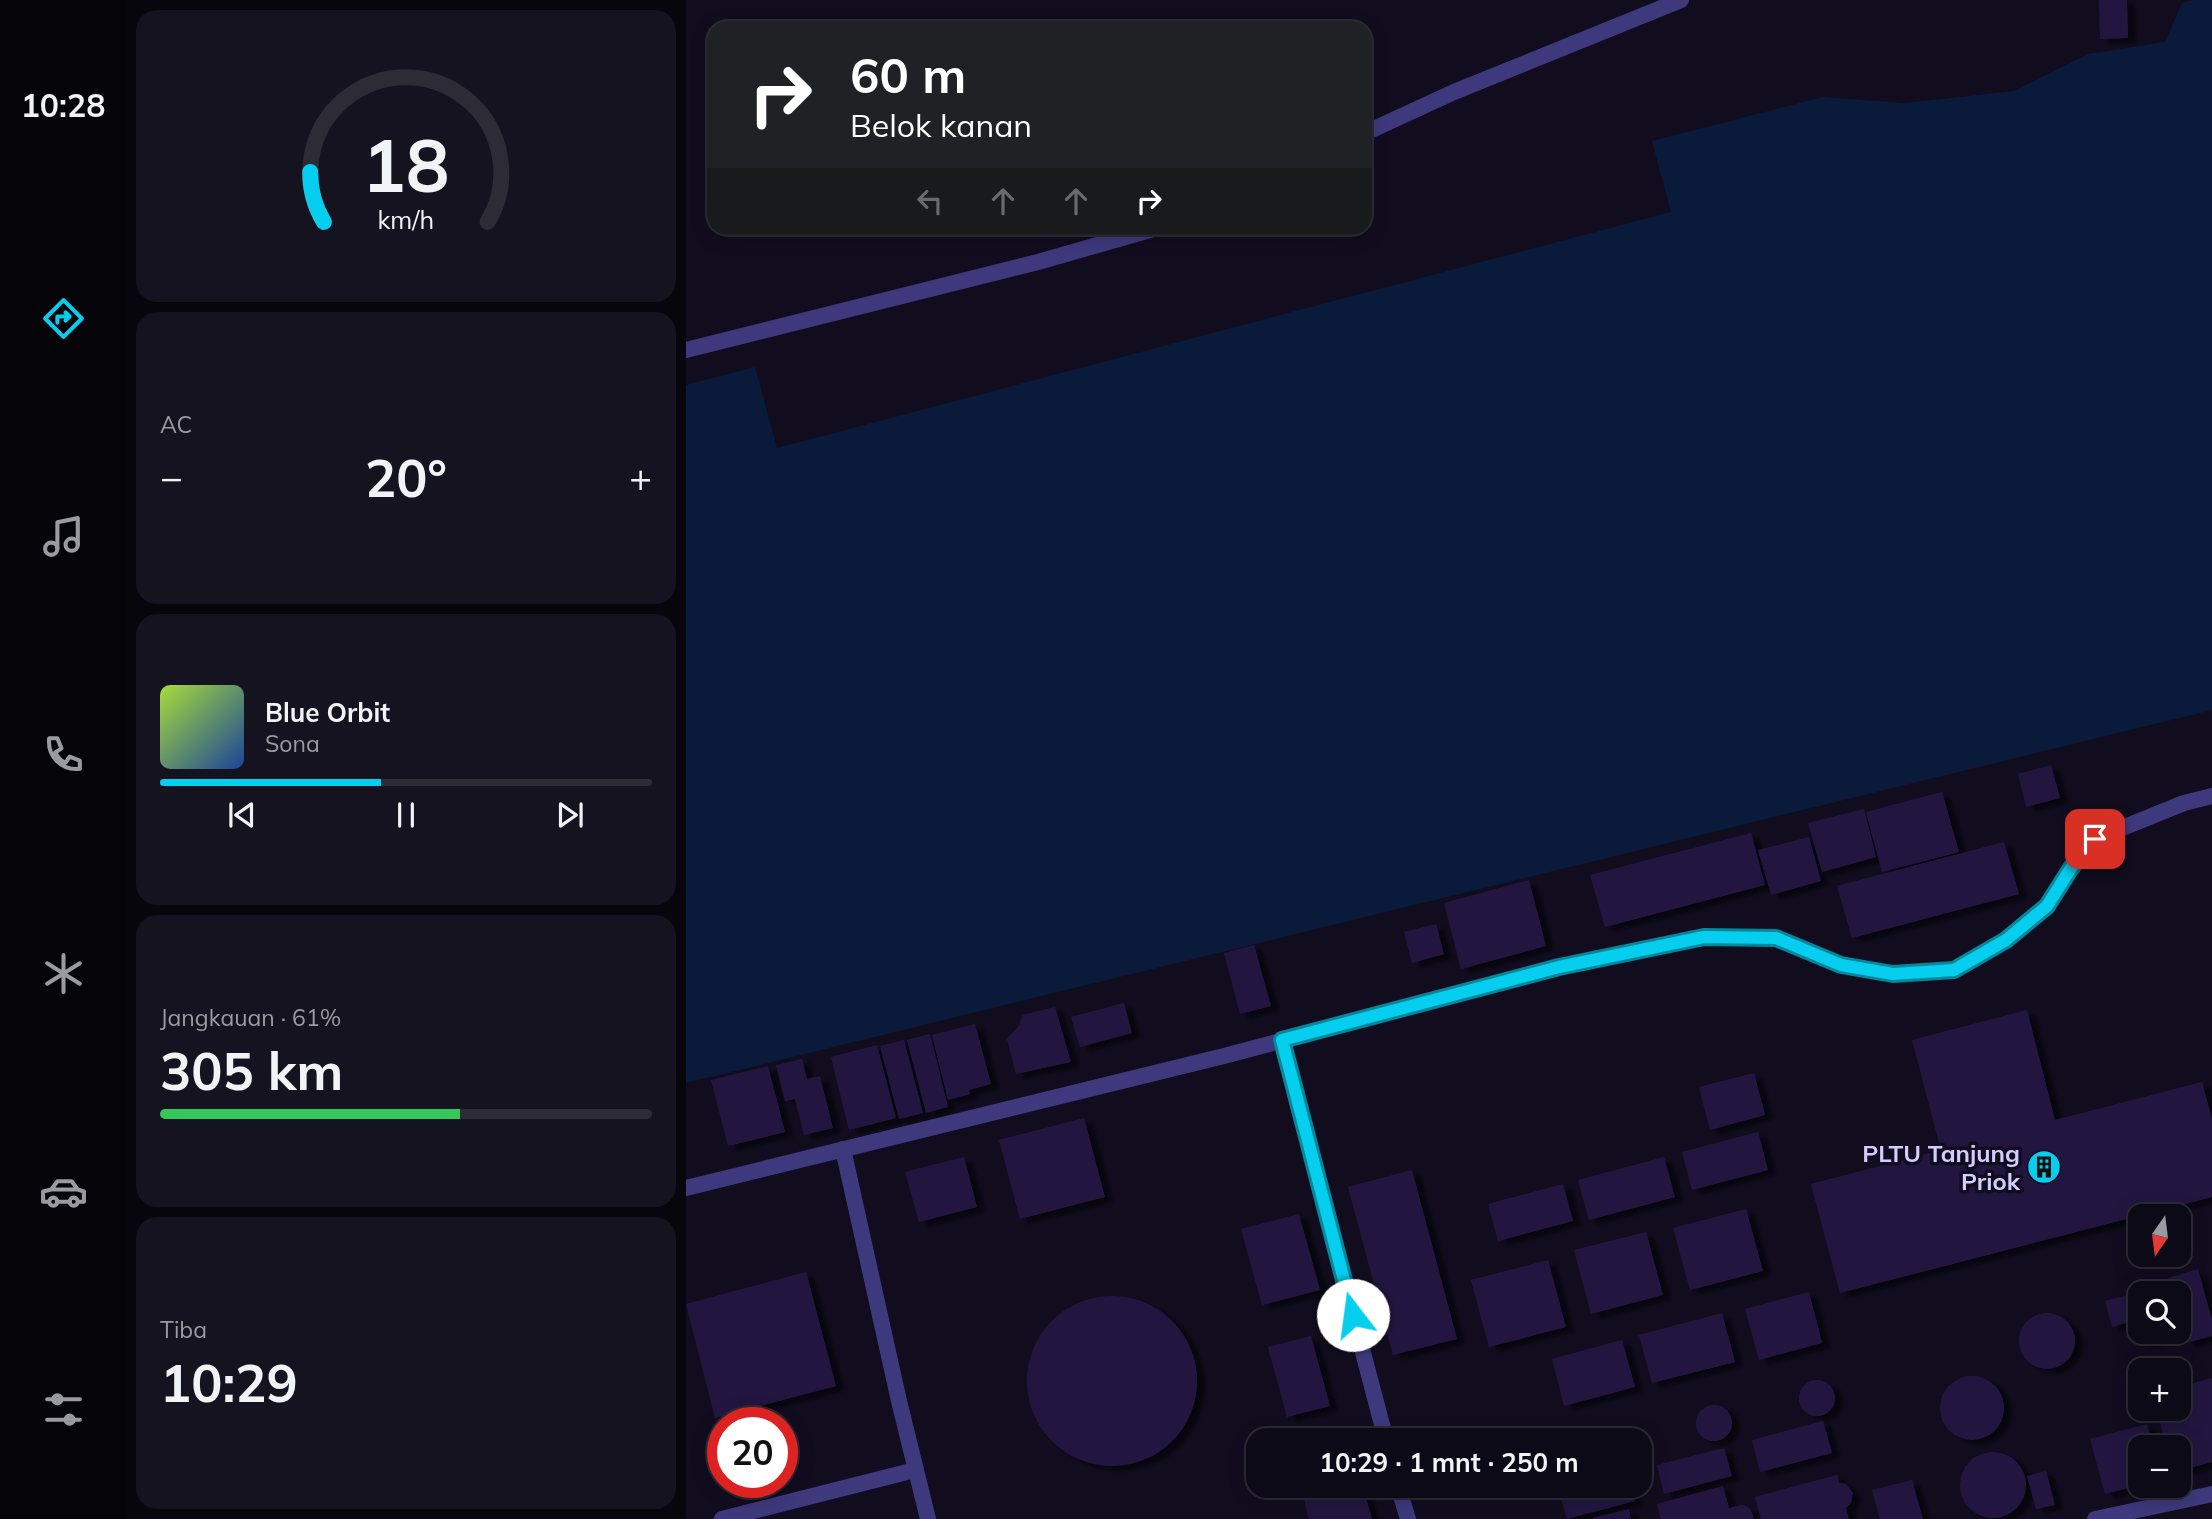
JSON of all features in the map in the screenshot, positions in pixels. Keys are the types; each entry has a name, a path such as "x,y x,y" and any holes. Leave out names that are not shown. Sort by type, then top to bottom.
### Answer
{"lane":[{"path":"1372,130 1454,92 1681,0"},
{"path":"686,350 1038,262 1132,235"},
{"path":"686,1188 1224,1056 1559,967 1704,937 1776,938 1841,965 1893,974 1954,970 2006,940 2047,906 2071,868 2095,839 2184,803 2212,796"},
{"path":"1282,1040 1383,1428"},
{"path":"843,1149 928,1519"},
{"path":"722,1519 915,1470"},
{"path":"2095,1519 2212,1494"},
{"path":"1402,1498 1408,1519"}],"water":[{"path":"2212,0 2212,710 686,1083 686,385 755,367 777,448 1671,212 1652,141 1823,97 1905,103 2014,91 2088,54 2165,42 2182,3"}],"building":[{"path":"2099,0 2127,0 2128,38 2100,39"},
{"path":"2051,765 2060,798 2026,807 2018,774"},
{"path":"1942,792 1959,852 1882,872 1866,812"},
{"path":"1864,809 1876,857 1822,872 1808,823"},
{"path":"1751,833 1765,885 1605,927 1590,875"},
{"path":"1809,837 1821,881 1771,895 1758,850"},
{"path":"2004,842 2019,894 1852,938 1837,886"},
{"path":"1529,880 1546,946 1461,969 1444,903"},
{"path":"1436,924 1444,954 1412,963 1404,932"},
{"path":"1254,945 1271,1006 1240,1014 1224,953"},
{"path":"1124,1003 1132,1033 1080,1047 1071,1017"},
{"path":"1055,1007 1071,1062 1016,1074 1007,1039 1018,1027 1023,1015"},
{"name":"PLTU Tanjung Priok","path":"2027,1010 2055,1120 2202,1082 2212,1119 2212,1197 2185,1204 2128,1204 2128,1219 1840,1293 1811,1184 1941,1150 1912,1040"},
{"path":"975,1024 991,1084 948,1100 932,1035"},
{"path":"930,1034 948,1107 926,1113 907,1040"},
{"path":"904,1040 923,1113 899,1119 880,1046"},
{"path":"877,1045 896,1118 849,1130 831,1057"},
{"path":"802,1059 807,1079 820,1076 833,1128 804,1135 795,1099 785,1101 776,1065"},
{"path":"768,1066 785,1132 728,1146 711,1080"},
{"path":"1754,1073 1765,1115 1710,1130 1699,1087"},
{"path":"1084,1118 1105,1197 1020,1219 999,1140"},
{"path":"1758,1132 1768,1170 1692,1190 1682,1152"},
{"path":"964,1157 977,1207 919,1222 905,1172"},
{"path":"1664,1157 1675,1197 1589,1220 1578,1180"},
{"path":"1412,1170 1457,1339 1393,1355 1348,1187"},
{"path":"1563,1184 1573,1221 1498,1241 1488,1204"},
{"path":"1746,1209 1763,1271 1690,1290 1673,1228"},
{"path":"1299,1214 1320,1290 1262,1305 1241,1229"},
{"path":"1646,1232 1663,1295 1591,1314 1574,1250"},
{"path":"1548,1260 1566,1327 1489,1347 1471,1280"},
{"path":"2198,1269 2212,1320 2212,1336 2191,1342 2191,1281 2169,1281 2168,1278"},
{"path":"806,1272 836,1386 757,1407 712,1407 686,1304"},
{"path":"1809,1292 1822,1343 1759,1360 1745,1309"},
{"path":"2128,1295 2128,1322 2112,1327 2105,1301"},
{"path":"1112,1296 1145,1302 1172,1321 1191,1348 1197,1381 1191,1414 1172,1441 1145,1460 1112,1466 1079,1460 1052,1441 1033,1414 1027,1381 1033,1348 1052,1321 1079,1302"},
{"path":"1722,1313 1735,1362 1652,1383 1639,1335"},
{"path":"2041,1313 2053,1313 2063,1317 2071,1325 2075,1341 2071,1357 2063,1365 2053,1369 2041,1369 2031,1365 2023,1357 2019,1347 2019,1335 2023,1325 2031,1317"},
{"path":"1311,1336 1330,1406 1287,1417 1268,1347"},
{"path":"1622,1340 1635,1387 1564,1406 1552,1359"},
{"path":"1972,1376 1990,1382 1998,1390 2004,1408 1998,1426 1990,1434 1972,1440 1954,1434 1946,1426 1940,1408 1946,1390 1954,1382"},
{"path":"2212,1378 2212,1462 2191,1468 2191,1435 2164,1435 2159,1421 2191,1421 2191,1384"},
{"path":"1817,1380 1829,1386 1835,1398 1829,1410 1817,1416 1805,1410 1799,1398 1805,1386"},
{"path":"1714,1405 1726,1411 1732,1423 1726,1435 1714,1441 1702,1435 1696,1423 1702,1411"},
{"path":"1823,1421 1832,1453 1760,1472 1752,1440"},
{"path":"2147,1424 2150,1435 2128,1435 2128,1488 2105,1494 2090,1439"},
{"path":"1724,1448 1732,1476 1664,1494 1657,1465"},
{"path":"1993,1452 2016,1462 2026,1485 2016,1508 1993,1518 1970,1508 1960,1485 1970,1462"},
{"path":"2046,1471 2055,1505 2036,1509 2027,1476"},
{"path":"1837,1475 1839,1483 1846,1484 1853,1493 1851,1503 1846,1508 1849,1519 1761,1519 1755,1497"},
{"path":"1912,1480 1923,1519 1880,1519 1872,1490"},
{"path":"1723,1486 1729,1508 1746,1506 1751,1510 1754,1519 1661,1519 1657,1504"},
{"path":"1304,1498 1366,1498 1372,1519 1309,1519"},
{"path":"1561,1498 1634,1498 1635,1501 1567,1519"},
{"path":"1629,1509 1631,1519 1593,1519 1593,1518"}],"place":[{"name":"PLTU Tanjung Priok","path":"2044,1167"}],"route":[{"path":"1353,1315 1282,1040 1559,967 1704,937 1776,938 1841,965 1893,974 1954,970 2006,940 2047,906 2071,868 2095,839"}]}
